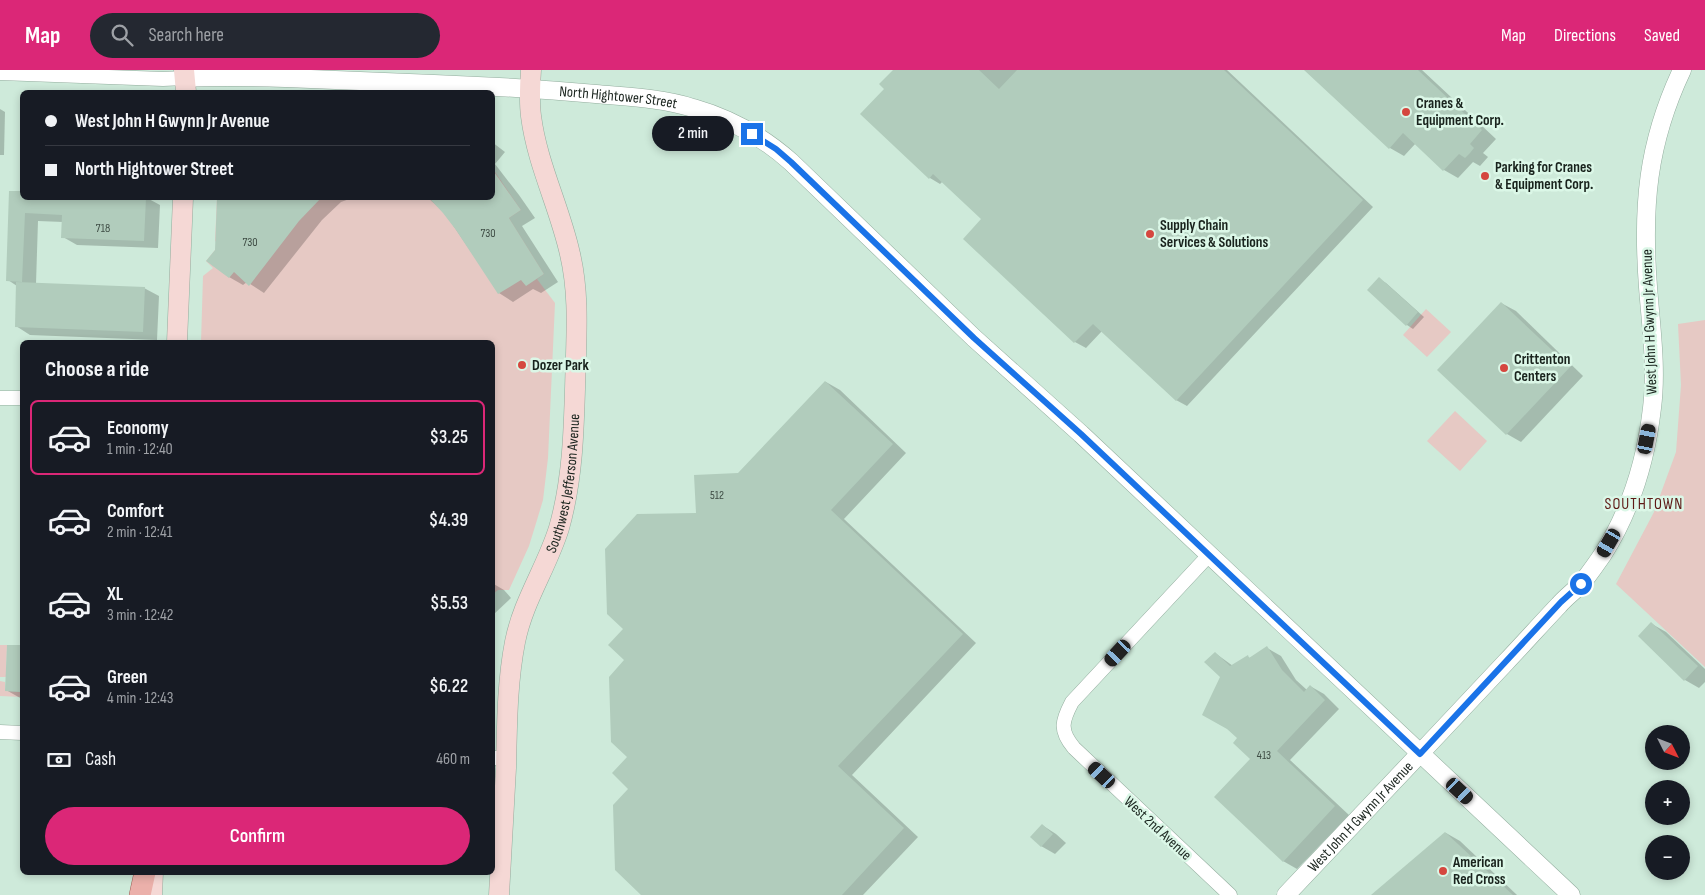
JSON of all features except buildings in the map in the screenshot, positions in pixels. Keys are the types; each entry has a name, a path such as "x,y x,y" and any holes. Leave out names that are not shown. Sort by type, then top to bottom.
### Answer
{"main road":[{"name":"Southwest Jefferson Avenue","path":"499,895 499,758 515,642 524,611 555,539 562,517 569,483 573,441 577,300 564,231 547,183 533,130 530,106 530,79"},
{"path":"177,340 183,200"},
{"path":"140,895 144,875"},
{"path":"152,895 153,875"}],"street":[{"name":"West John H Gwynn Jr Avenue","path":"1286,895 1561,602 1581,584 1604,553 1619,526 1646,449 1654,385 1646,242 1648,179 1655,143 1663,116 1682,70"},
{"path":"0,73 185,80"},
{"name":"North Hightower Street","path":"185,80 212,76 530,79 683,105 729,121 770,146 791,162 974,338 1081,434 1571,895"},
{"path":"0,398 20,398"},
{"name":"West 2nd Avenue","path":"1209,555 1072,702 1064,716 1063,730 1074,748 1230,895"},
{"path":"0,732 20,733"}],"shaded area":[{"name":"Dozer Park","path":"495,172 521,210 509,218 544,274 537,279 555,303 548,458 543,500 529,546 509,590 498,590 495,592 495,340 201,340 203,276 213,268 206,261 220,244 215,241 217,200 495,200"},
{"path":"1426,309 1451,332 1427,357 1403,335"},
{"path":"1705,320 1705,667 1616,584 1654,512 1676,452 1681,385 1678,324"},
{"path":"1455,411 1487,441 1460,471 1427,441"},
{"path":"0,645 7,645 6,677 0,677"},
{"path":"0,681 5,682 5,691 20,692 20,697 0,696"}],"place":[{"name":"Cranes & Equipment Corp.","path":"1406,112"},
{"name":"Parking for Cranes & Equipment Corp.","path":"1485,176"},
{"name":"Supply Chain Services & Solutions","path":"1150,234"},
{"name":"Dozer Park","path":"522,365"},
{"name":"Crittenton Centers","path":"1504,368"},
{"name":"American Red Cross","path":"1443,871"}],"district":[{"name":"SOUTHTOWN","path":"1644,503"}],"route":[{"path":"752,134 776,149 791,162 908,272 974,338 1161,508 1420,754 1561,602 1581,584"}]}
